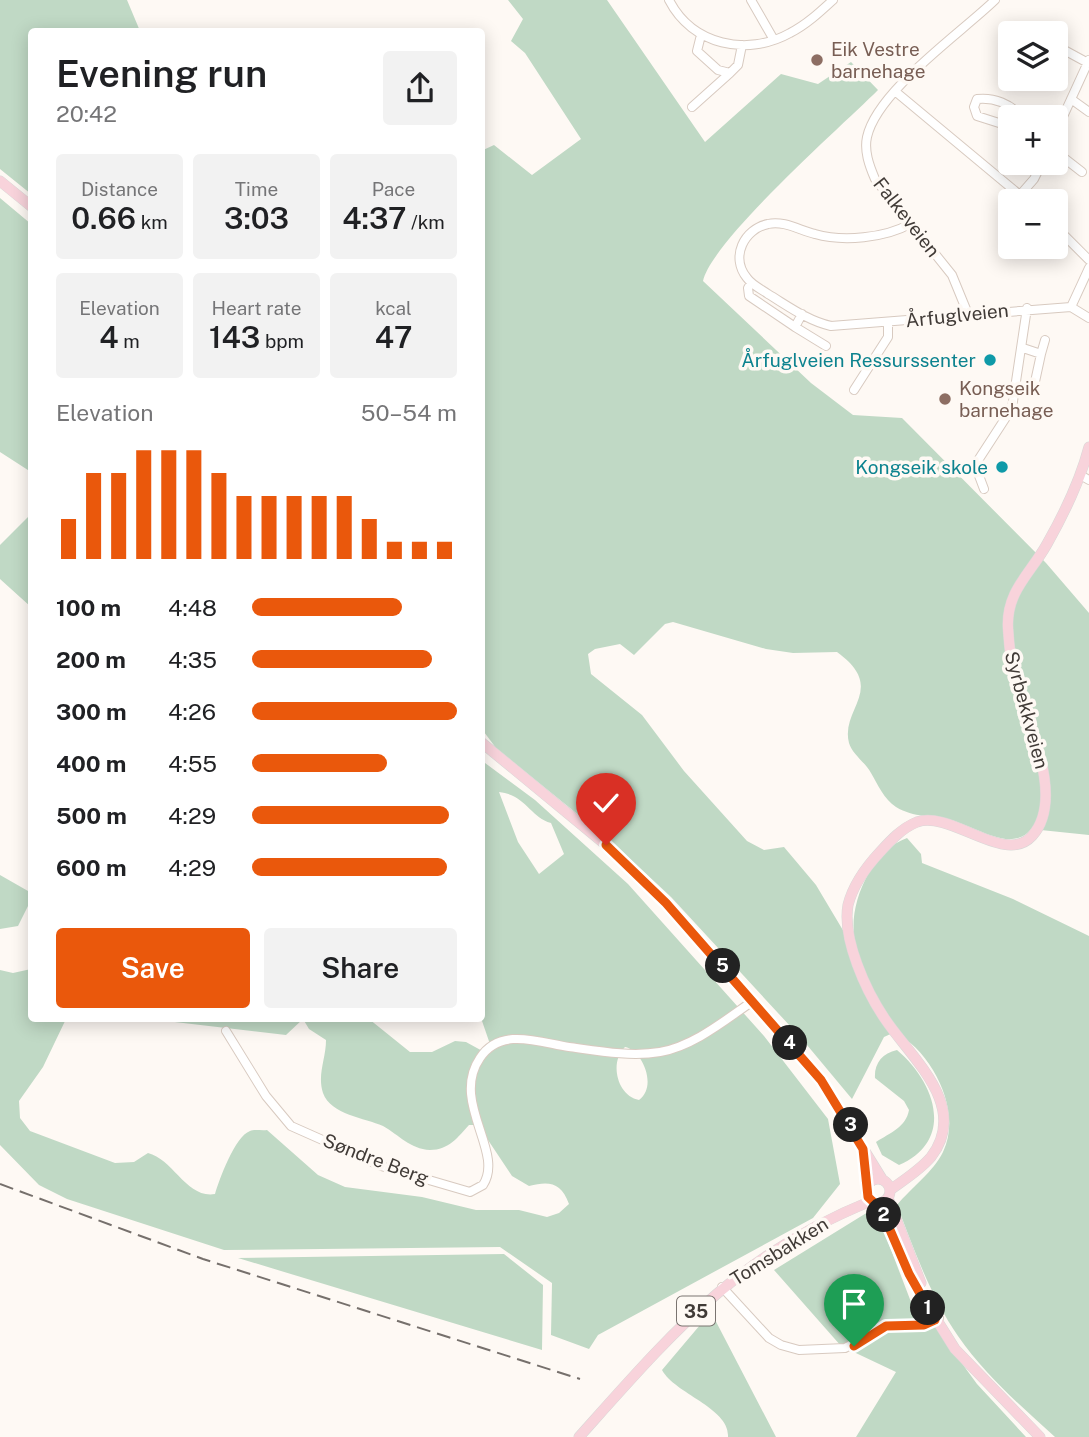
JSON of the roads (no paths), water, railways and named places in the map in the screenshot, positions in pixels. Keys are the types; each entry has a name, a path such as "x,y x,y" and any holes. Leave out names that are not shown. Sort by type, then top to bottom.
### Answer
{"main road":[{"path":"0,181 28,204"},
{"name":"Syrbekkveien","path":"886,1187 916,1170 931,1156 940,1139 943,1120 941,1101 930,1079 875,1002 850,942 849,904 868,866 893,838 917,822 943,821 990,841 1011,845 1028,840 1039,825 1043,805 1043,769 1014,674 1008,610 1014,590 1047,545 1084,478 1089,447"},
{"path":"485,745 633,869 821,1080 886,1187 909,1258 937,1319"},
{"path":"863,1149 871,1195 909,1274 967,1362 1040,1437"},
{"path":"871,1195 886,1187"},
{"path":"871,1195 886,1187"},
{"name":"Tomsbakken","path":"579,1437 663,1344 722,1287 772,1250 871,1195"}],"street":[{"path":"669,0 681,19 701,36 719,43 742,45 774,40 793,32 833,0"},
{"path":"751,0 774,40"},
{"name":"Falkeveien","path":"968,314 952,275 875,178 866,149 874,119 896,92 921,65 995,0"},
{"path":"701,36 697,51 718,70 730,73"},
{"path":"692,107 738,65 742,45"},
{"path":"1068,52 1088,62 1068,106"},
{"path":"896,92 1012,189"},
{"path":"998,123 976,116 974,107 977,99 990,98 1005,105"},
{"path":"1071,99 1089,111"},
{"path":"1068,161 1082,172"},
{"path":"826,346 749,296 751,283 742,272 740,252 748,235 759,227 776,223 815,234 842,237 891,232 910,224"},
{"path":"1068,239 1089,260"},
{"path":"1089,268 1071,307 1089,318"},
{"name":"Årfuglveien","path":"751,283 802,314 831,326 888,323 1027,308 1071,307"},
{"name":"Årfuglveien","path":"984,489 975,465 1012,408 1027,308"},
{"path":"795,327 802,314"},
{"name":"Årfuglveien","path":"854,390 888,337 888,323"},
{"path":"1033,391 1045,340"},
{"path":"1023,348 1041,354"},
{"name":"Søndre Berg","path":"226,1031 266,1097 291,1126 381,1166 470,1192 478,1190 488,1178 487,1153 471,1093 475,1066 491,1047 501,1042 529,1038 612,1052 662,1052 691,1042 753,1001"},
{"name":"Tomsbakken","path":"722,1287 769,1338 799,1350 845,1349 886,1326 924,1325 937,1319"}],"railway":[{"path":"0,1184 203,1259 580,1379"}],"place":[{"name":"Eik Vestre barnehage","path":"817,60"},
{"name":"Årfuglveien Ressurssenter","path":"990,360"},
{"name":"Kongseik barnehage","path":"945,399"},
{"name":"Kongseik skole","path":"1002,467"}]}
